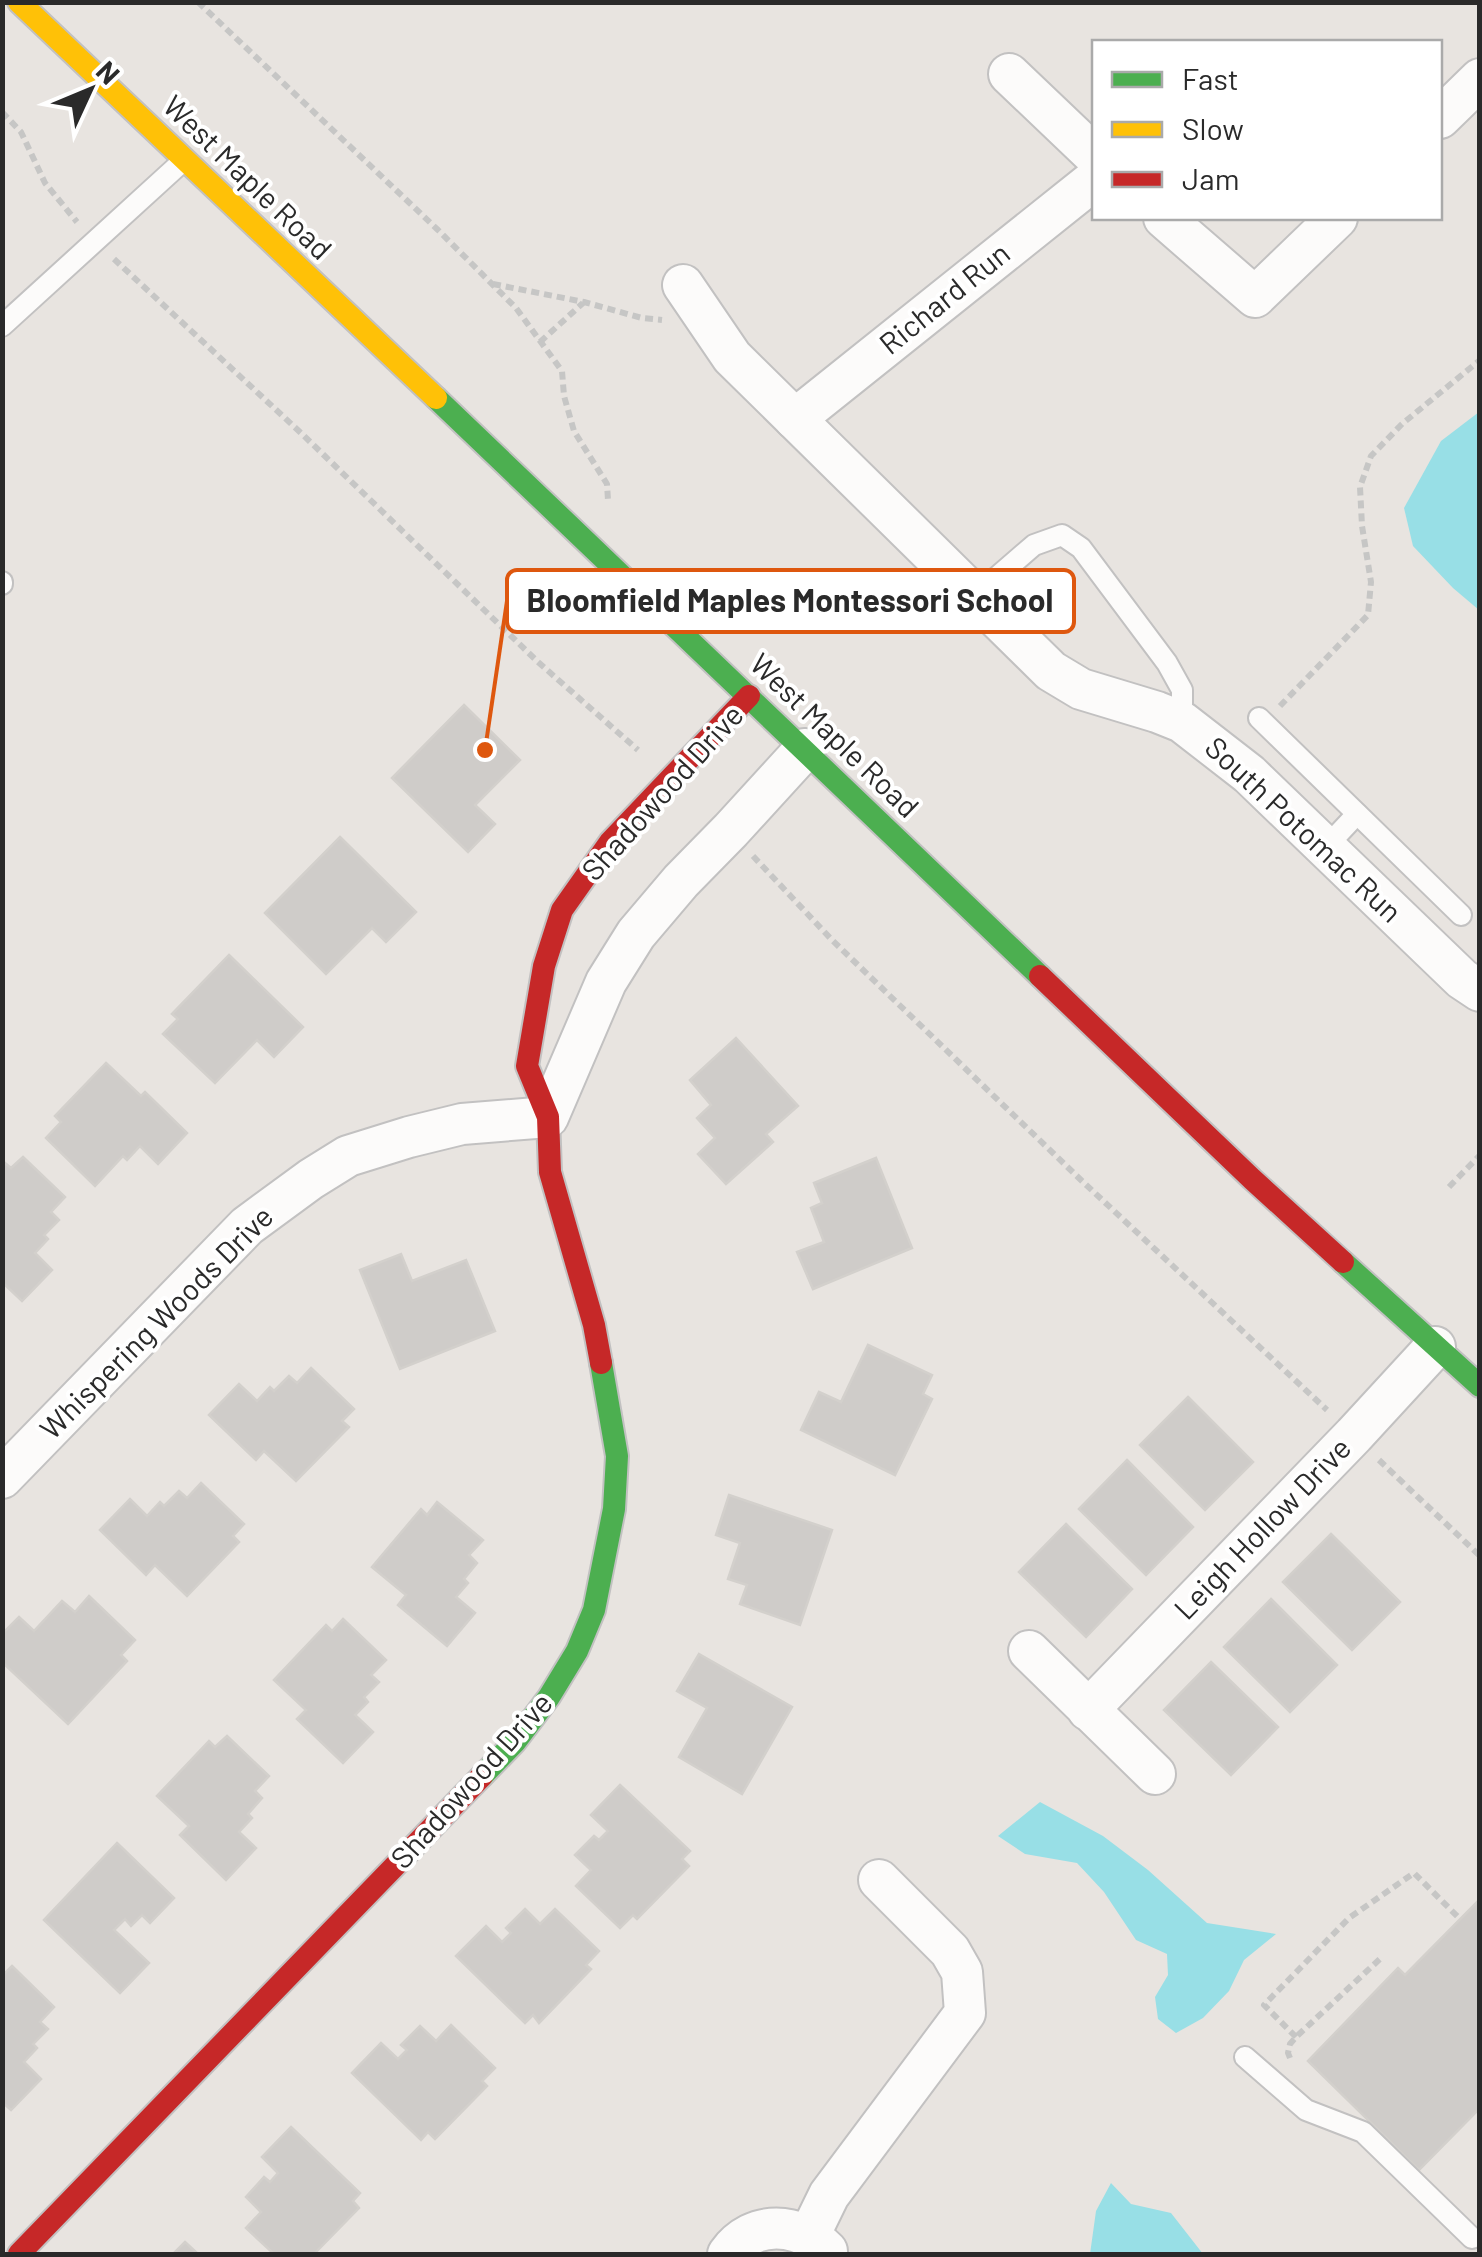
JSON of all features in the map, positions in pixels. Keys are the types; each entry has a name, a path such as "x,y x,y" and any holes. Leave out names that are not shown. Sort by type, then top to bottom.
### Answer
{"main road":[{"name":"West Maple Road","path":"19,2 1252,1179 1480,1386"},
{"name":"Shadowood Drive","path":"19,2254 515,1742 577,1651 594,1610 614,1509 617,1456 594,1325 550,1172 548,1117 527,1066 544,966 562,910 610,842 749,696"}],"street":[{"path":"1009,74 1092,153"},
{"path":"1442,116 1480,79"},
{"name":"Richard Run","path":"796,419 1092,182"},
{"path":"1166,220 1255,298 1335,220"},
{"name":"South Potomac Run","path":"693,300 732,356 1051,671 1081,690 1182,722 1249,774 1462,979 1480,990"},
{"name":"Shadowood Drive","path":"548,1117 606,982 636,934 681,880 805,749"},
{"name":"Whispering Woods Drive","path":"2,1478 247,1226 311,1179 348,1156 462,1124 548,1117"},
{"name":"Leigh Hollow Drive","path":"1088,1710 1436,1347"},
{"path":"1029,1652 1155,1774"},
{"path":"728,2254 748,2235 768,2228 789,2228 819,2245 829,2195 966,2013 962,1972 950,1951 879,1880"}],"lane":[{"path":"2,326 184,160"},
{"path":"975,596 1034,546 1062,535 1081,548 1167,663 1182,690 1182,722"},
{"path":"1259,718 1461,915"},
{"path":"1326,848 1357,814"},
{"path":"1244,2056 1306,2110 1363,2132 1469,2247"}],"path":[{"path":"198,2 516,308 562,371 574,431 607,484 609,498 607,510 581,536"},
{"path":"2,112 21,132 44,183 95,241 302,433 538,662 641,753"},
{"path":"492,284 642,318 672,320 693,300"},
{"path":"540,342 584,302"},
{"path":"1280,739 1280,706 1368,616 1371,582 1360,486 1371,456 1402,424 1480,360"},
{"path":"745,844 764,870 832,940 1480,1556"},
{"path":"1448,1188 1480,1155"},
{"path":"1296,2037 1264,2005 1349,1918 1414,1873 1460,1919"},
{"path":"1316,2114 1288,2053 1290,2044 1382,1956"}],"water":[{"path":"1479,412 1479,610 1413,546 1404,508 1441,441"},
{"path":"1040,1802 1103,1836 1207,1923 1276,1934 1244,1960 1229,1991 1203,2018 1176,2033 1158,2019 1155,1997 1168,1975 1167,1954 1136,1940 1104,1892 1077,1863 1025,1854 998,1836"},
{"path":"1111,2183 1131,2204 1171,2213 1203,2254 1090,2254 1096,2211"}],"building":[{"path":"464,705 520,760 475,805 495,824 468,852 392,778"},
{"path":"340,837 416,912 386,942 372,928 326,974 265,913"},
{"path":"229,955 303,1027 274,1057 257,1040 215,1083 163,1034 178,1019 172,1014"},
{"path":"736,1038 798,1106 766,1134 773,1142 726,1184 698,1154 715,1138 697,1118 711,1105 690,1080"},
{"path":"106,1063 141,1096 145,1092 187,1133 158,1164 140,1146 127,1160 123,1156 95,1186 46,1138 61,1122 55,1116"},
{"path":"23,1157 65,1197 51,1212 59,1220 44,1235 48,1239 35,1253 52,1270 22,1301 2,1282 2,1166 5,1163 11,1168"},
{"path":"876,1158 912,1248 813,1289 797,1252 824,1242 811,1208 822,1203 814,1183"},
{"path":"401,1254 412,1281 466,1260 495,1331 400,1369 360,1270"},
{"path":"868,1345 932,1375 923,1394 932,1399 895,1475 801,1430 819,1392 841,1402"},
{"path":"311,1368 354,1409 342,1421 349,1427 296,1481 264,1451 256,1460 209,1415 239,1384 257,1401 270,1387 274,1391 289,1376 297,1383"},
{"path":"1188,1397 1253,1462 1205,1510 1140,1445"},
{"path":"1127,1460 1193,1527 1146,1575 1079,1509"},
{"path":"201,1483 244,1524 233,1536 239,1542 187,1596 155,1565 146,1575 100,1530 130,1499 147,1516 160,1502 164,1506 179,1491 187,1498"},
{"path":"729,1495 832,1530 800,1625 740,1604 747,1585 728,1579 740,1543 716,1535"},
{"path":"437,1502 483,1540 469,1555 477,1563 456,1597 475,1613 447,1646 398,1605 406,1595 372,1567 421,1509 427,1515"},
{"path":"1066,1524 1132,1589 1086,1637 1019,1572"},
{"path":"1331,1534 1400,1602 1352,1650 1283,1582"},
{"path":"89,1596 135,1640 121,1655 127,1661 68,1724 2,1662 2,1634 19,1617 34,1631 62,1601 75,1612"},
{"path":"1271,1599 1337,1665 1290,1712 1224,1647"},
{"path":"343,1619 386,1660 371,1675 379,1682 364,1697 368,1702 355,1715 373,1732 343,1763 297,1719 306,1710 274,1680 326,1625 332,1631"},
{"path":"699,1654 792,1707 742,1794 679,1757 707,1708 677,1691"},
{"path":"1211,1662 1278,1727 1231,1775 1164,1710"},
{"path":"227,1736 269,1776 255,1791 262,1798 239,1832 256,1848 226,1880 180,1835 189,1826 157,1796 209,1741 215,1747"},
{"path":"620,1785 690,1851 682,1859 689,1866 637,1919 633,1915 620,1928 576,1886 591,1870 575,1855 594,1836 599,1840 608,1831 591,1815"},
{"path":"117,1843 174,1898 150,1923 142,1915 131,1926 125,1919 114,1930 149,1963 120,1993 44,1920"},
{"path":"1480,1899 1480,2108 1419,2170 1308,2061 1398,1968 1405,1975"},
{"path":"525,1909 540,1924 555,1909 599,1951 586,1965 591,1969 539,2023 533,2015 525,2023 456,1956 486,1926 502,1942 511,1933 506,1928"},
{"path":"12,1966 54,2007 40,2022 48,2029 33,2044 37,2048 24,2062 41,2079 11,2110 2,2102 2,1976"},
{"path":"451,2025 495,2068 482,2081 487,2086 435,2139 428,2132 421,2140 352,2073 381,2043 398,2059 407,2050 401,2045 420,2026 436,2041"},
{"path":"291,2127 360,2193 353,2201 359,2208 314,2254 274,2254 246,2228 261,2212 246,2197 264,2177 270,2182 278,2173 262,2157"},
{"path":"185,2242 198,2254 173,2254"}],"traffic: fast":[{"path":"436,398 1040,976"},
{"path":"1343,1262 1480,1386"},
{"path":"482,1776 515,1742 549,1697 577,1651 594,1610 614,1509 617,1456 601,1363"}],"traffic: slow":[{"path":"19,2 436,398"}],"traffic: jam":[{"path":"601,1363 594,1325 550,1172 548,1117 527,1066 544,966 562,910 610,842 749,696"},
{"path":"1040,976 1343,1262"},
{"path":"19,2254 482,1776"}],"place":[{"name":"Bloomfield Maples Montessori School","path":"485,750"}]}
